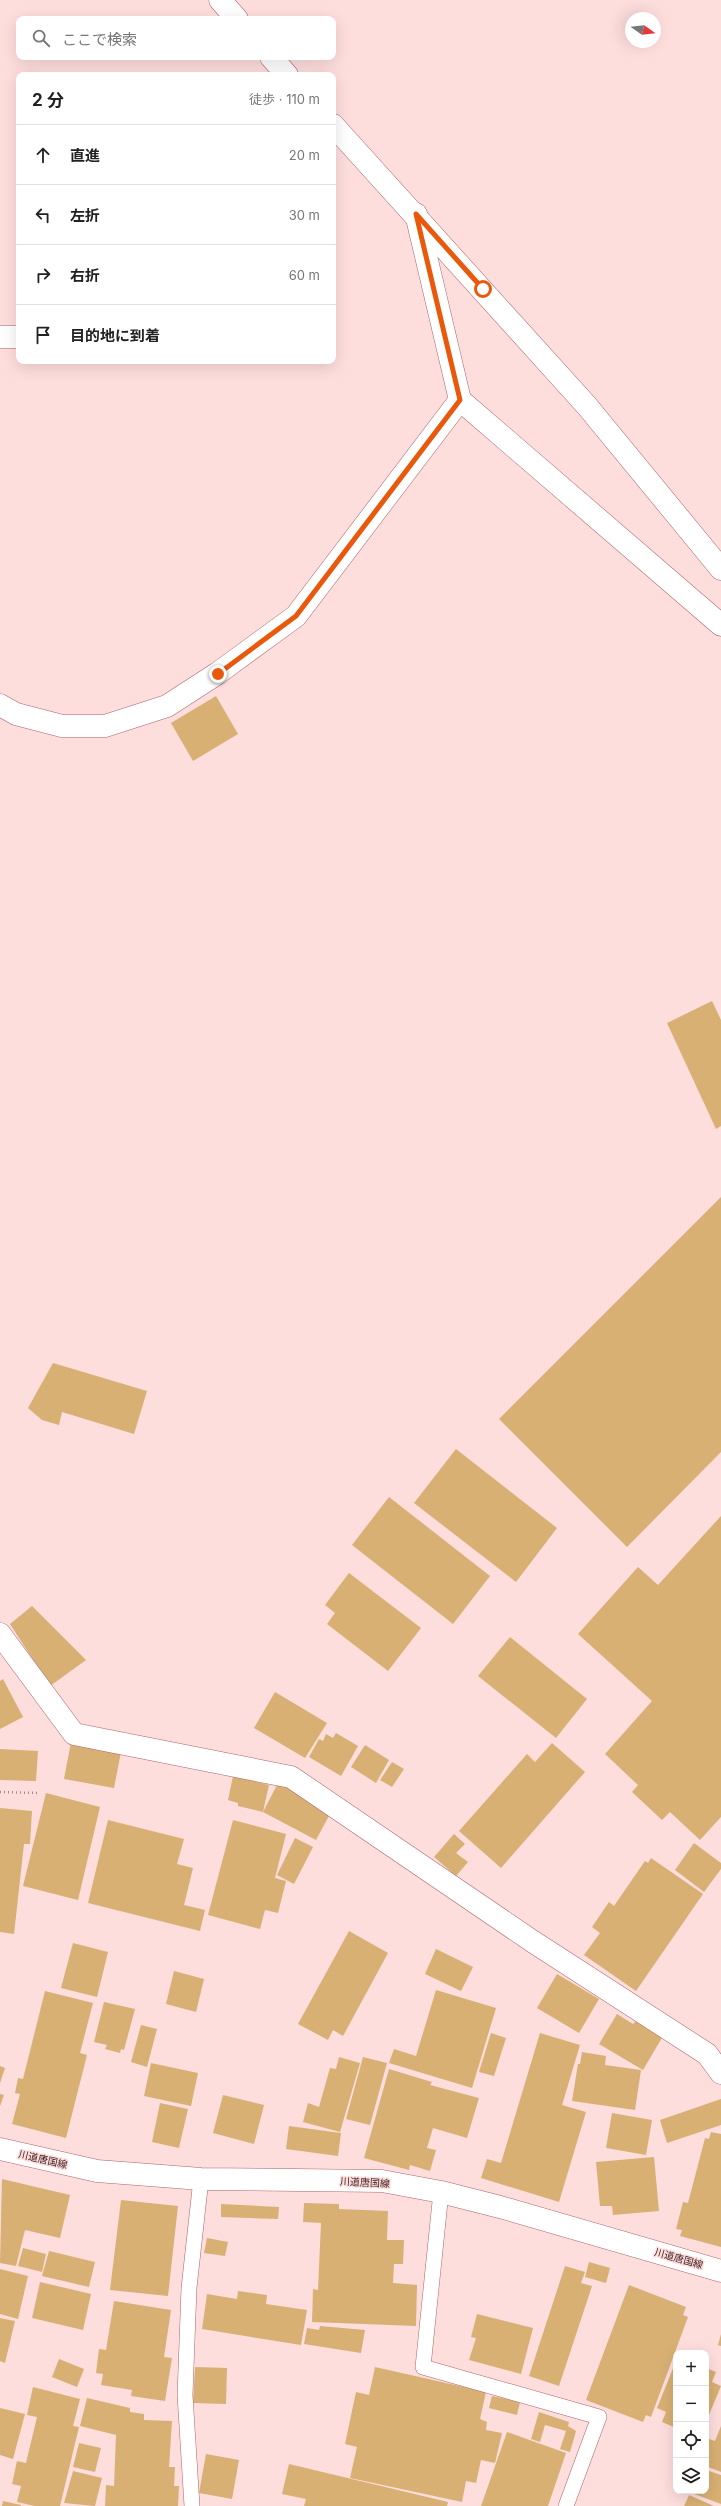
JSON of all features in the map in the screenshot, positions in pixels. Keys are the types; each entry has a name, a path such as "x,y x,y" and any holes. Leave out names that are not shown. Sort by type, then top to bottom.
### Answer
{"street":[{"path":"220,0 234,16"},
{"path":"274,60 284,72"},
{"path":"336,128 416,214 587,406 721,569"},
{"path":"416,214 460,400 721,625"},
{"path":"0,337 16,337"},
{"path":"0,705 16,714 62,726 105,726 167,706 218,674 296,616 460,400"},
{"path":"0,1634 74,1734 290,1777 532,1941 707,2054 721,2073"},
{"name":"川道唐国線","path":"0,2149 97,2171 201,2179 382,2181 441,2192 500,2207 721,2271"}],"lane":[{"path":"192,2506 186,2387 189,2288 201,2179"},
{"path":"441,2192 423,2367 599,2416 566,2506"}],"path":[{"path":"0,1792 38,1793"}],"building":[{"path":"216,696 238,734 193,761 171,723"},
{"path":"712,1001 721,1020 721,1126 716,1129 667,1023"},
{"path":"721,1197 721,1452 627,1547 499,1419"},
{"path":"53,1363 147,1391 134,1434 62,1412 59,1425 42,1420 28,1408"},
{"path":"456,1449 557,1528 516,1582 414,1503"},
{"path":"389,1497 490,1576 453,1624 352,1545"},
{"path":"721,1516 721,1817 700,1840 670,1812 662,1820 632,1792 638,1785 605,1754 652,1701 578,1634 638,1567 658,1585"},
{"path":"349,1573 421,1628 388,1671 327,1624 335,1613 325,1605"},
{"path":"32,1606 86,1660 50,1686 10,1624"},
{"path":"510,1637 587,1699 556,1738 478,1676"},
{"path":"3,1679 23,1717 0,1729 0,1681"},
{"path":"275,1692 327,1723 305,1758 254,1728"},
{"path":"336,1733 358,1746 341,1776 309,1757 319,1739 323,1741 326,1734 333,1738"},
{"path":"71,1742 121,1752 114,1788 64,1779"},
{"path":"552,1743 585,1772 501,1868 459,1831 527,1754 535,1762"},
{"path":"365,1745 389,1760 376,1783 351,1767"},
{"path":"0,1749 38,1751 36,1781 0,1780"},
{"path":"392,1762 404,1769 392,1787 380,1780"},
{"path":"233,1776 269,1785 263,1812 238,1806 238,1803 228,1800"},
{"path":"278,1783 331,1812 316,1840 263,1812"},
{"path":"46,1793 100,1807 78,1900 23,1886"},
{"path":"0,1808 32,1811 30,1844 24,1844 14,1934 0,1932"},
{"path":"108,1820 184,1839 177,1864 193,1868 184,1905 205,1910 200,1931 88,1903"},
{"path":"233,1820 286,1834 275,1878 286,1881 278,1913 265,1910 260,1929 208,1915"},
{"path":"454,1834 465,1844 456,1853 468,1862 456,1876 434,1857"},
{"path":"295,1838 313,1847 294,1884 277,1875"},
{"path":"694,1843 721,1863 721,1869 704,1892 675,1870"},
{"path":"651,1858 703,1894 636,1991 584,1955 600,1933 592,1927 609,1902 614,1906 645,1861 648,1863"},
{"path":"349,1931 388,1953 343,2036 333,2030 328,2040 298,2024"},
{"path":"73,1943 108,1952 97,1997 61,1988"},
{"path":"436,1949 473,1967 461,1991 425,1974"},
{"path":"174,1971 204,1979 196,2012 166,2004"},
{"path":"557,1974 599,1999 579,2033 537,2008"},
{"path":"436,1990 496,2008 472,2088 389,2063 394,2049 416,2056"},
{"path":"45,1991 93,2003 80,2053 87,2055 66,2138 12,2124 20,2094 15,2093 18,2078 23,2079"},
{"path":"104,2002 135,2009 124,2050 121,2049 120,2053 105,2049 107,2045 94,2042"},
{"path":"617,2014 633,2024 636,2021 663,2036 643,2070 599,2044"},
{"path":"141,2025 157,2029 147,2067 131,2062"},
{"path":"491,2033 506,2038 494,2076 479,2072"},
{"path":"540,2033 580,2045 562,2105 586,2112 559,2202 481,2178 487,2159 501,2163"},
{"path":"582,2052 606,2056 605,2065 641,2070 635,2110 572,2101 578,2064 580,2064"},
{"path":"339,2057 360,2063 340,2132 303,2122 308,2103 319,2107 330,2068 336,2069"},
{"path":"363,2057 387,2063 370,2125 346,2119"},
{"path":"151,2063 198,2073 191,2106 144,2096"},
{"path":"0,2066 5,2068 0,2083"},
{"path":"389,2069 432,2082 430,2085 479,2098 467,2138 433,2128 427,2148 436,2150 430,2171 410,2165 409,2170 364,2158"},
{"path":"0,2094 4,2095 0,2106"},
{"path":"223,2095 264,2105 254,2144 213,2133"},
{"path":"721,2099 721,2125 667,2143 660,2120"},
{"path":"160,2103 188,2109 179,2148 152,2142"},
{"path":"612,2113 652,2120 646,2155 606,2148"},
{"path":"289,2126 341,2133 338,2156 286,2149"},
{"path":"711,2132 721,2134 721,2247 680,2236 682,2230 676,2229 683,2202 688,2203 705,2138 709,2139"},
{"path":"654,2157 659,2211 613,2215 612,2206 600,2206 596,2162"},
{"path":"2,2179 70,2195 60,2238 25,2230 16,2266 0,2263"},
{"path":"121,2200 178,2206 168,2296 110,2290"},
{"path":"304,2203 339,2204 339,2209 388,2211 387,2240 404,2240 403,2264 394,2264 393,2283 417,2285 416,2326 312,2322 313,2289 318,2290 321,2223 303,2222"},
{"path":"221,2204 279,2207 278,2219 221,2217"},
{"path":"207,2238 228,2242 225,2256 204,2253"},
{"path":"23,2248 46,2254 42,2272 18,2266"},
{"path":"49,2251 95,2262 89,2287 42,2276"},
{"path":"589,2262 610,2268 606,2283 585,2277"},
{"path":"565,2266 585,2272 581,2283 592,2286 559,2386 529,2376"},
{"path":"0,2269 28,2276 18,2319 0,2314"},
{"path":"40,2282 91,2294 83,2330 32,2318"},
{"path":"629,2285 686,2307 683,2315 688,2317 676,2350 673,2350 673,2358 651,2417 646,2415 643,2422 586,2400"},
{"path":"238,2291 267,2295 266,2304 307,2310 301,2345 202,2329 207,2294 237,2299"},
{"path":"114,2301 171,2310 164,2357 172,2358 165,2401 131,2396 132,2390 101,2385 103,2374 96,2373 99,2349 106,2350"},
{"path":"477,2314 533,2328 521,2374 469,2360 476,2338 471,2337"},
{"path":"0,2318 15,2321 5,2363 0,2361"},
{"path":"320,2326 365,2330 361,2353 304,2344 307,2328 319,2330"},
{"path":"721,2334 721,2346 718,2345"},
{"path":"59,2359 84,2369 77,2387 52,2377"},
{"path":"195,2367 227,2368 226,2404 193,2403"},
{"path":"375,2367 486,2392 480,2419 487,2422 486,2430 502,2433 495,2463 481,2460 476,2483 466,2481 462,2502 350,2478 357,2447 345,2444 356,2392 369,2395"},
{"path":"673,2368 673,2427 662,2422 666,2412 657,2408"},
{"path":"709,2369 716,2372 712,2382 721,2386 709,2415"},
{"path":"33,2387 80,2399 73,2426 79,2427 60,2506 35,2506 17,2502 21,2486 12,2484 17,2461 26,2463 37,2417 27,2415"},
{"path":"492,2396 520,2402 517,2415 489,2408"},
{"path":"87,2398 130,2408 130,2412 144,2414 144,2420 172,2421 169,2467 175,2467 174,2486 179,2486 178,2506 105,2506 106,2485 114,2486 116,2435 80,2426"},
{"path":"0,2408 25,2414 13,2459 0,2455"},
{"path":"539,2412 569,2422 568,2426 576,2431 570,2452 560,2449 566,2431 545,2425 540,2442 531,2439"},
{"path":"721,2426 721,2472 709,2467 709,2439 715,2441"},
{"path":"507,2432 566,2453 548,2506 481,2506"},
{"path":"79,2443 101,2448 95,2472 73,2467"},
{"path":"206,2454 239,2460 232,2499 199,2493"},
{"path":"289,2464 448,2502 447,2506 304,2506 306,2499 282,2494"},
{"path":"73,2471 102,2478 95,2506 64,2503"},
{"path":"709,2471 721,2475 721,2504 694,2494 709,2494"},
{"path":"689,2495 714,2506 684,2506"},
{"path":"3,2501 21,2505 21,2506 2,2506"}],"route":[{"path":"218,674 296,616 460,400 416,214 483,289"}]}
